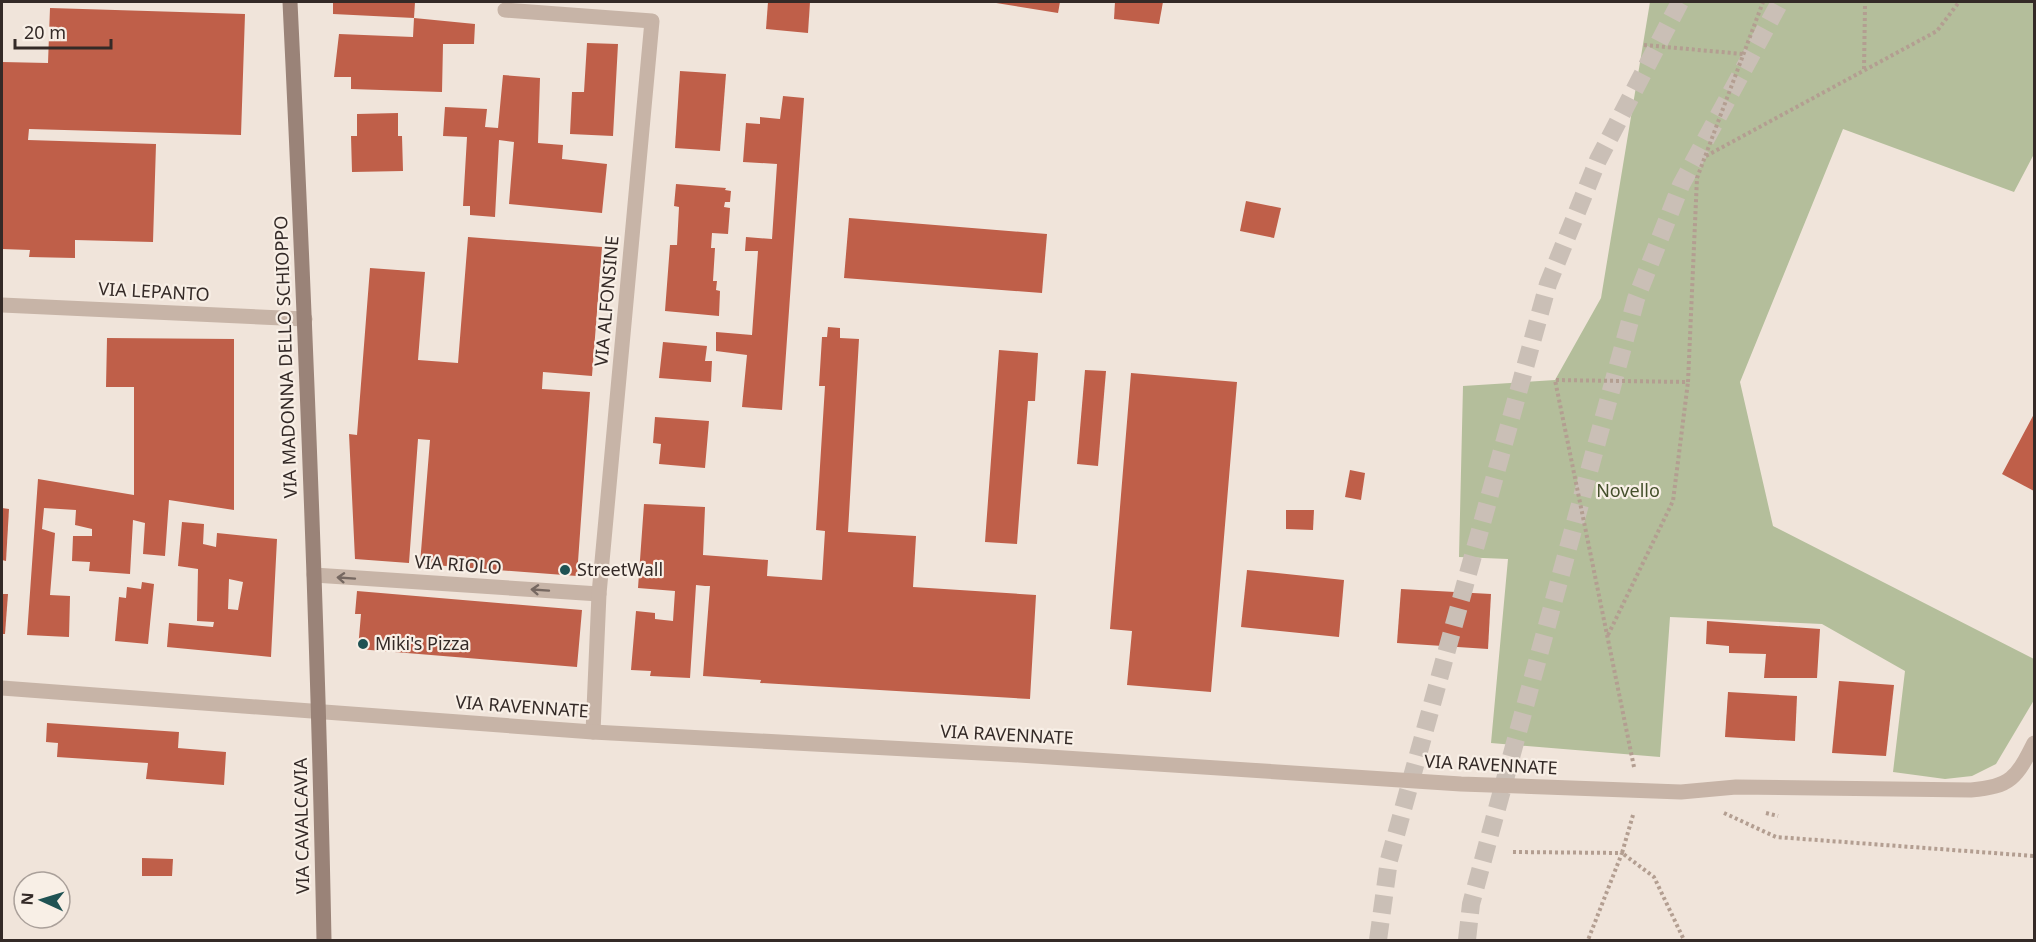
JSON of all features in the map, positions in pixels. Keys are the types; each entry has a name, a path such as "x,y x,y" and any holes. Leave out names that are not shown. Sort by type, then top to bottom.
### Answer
{"street":[{"name":"VIA MADONNA DELLO SCHIOPPO","path":"290,2 320,712"},
{"name":"VIA ALFONSINE","path":"505,10 652,21 599,594 593,732"},
{"name":"VIA LEPANTO","path":"2,305 305,319"},
{"name":"VIA RIOLO","path":"314,575 599,594"},
{"name":"VIA RAVENNATE","path":"2,688 593,732 1019,755 1461,784 1639,791 1681,792 1736,787 1992,789 2009,782 2024,763 2034,743"},
{"name":"VIA CAVALCAVIA","path":"320,712 324,940"}],"path":[{"path":"1607,636 1673,501 1688,382 1697,178 1763,2"},
{"path":"1706,156 1937,31 1959,2"},
{"path":"1864,70 1865,6"},
{"path":"1644,45 1743,54"},
{"path":"1588,940 1622,853 1639,791 1555,380 1688,382"},
{"path":"1723,812 1776,837 2034,856"},
{"path":"1513,852 1622,853 1654,877 1684,940"}],"green space":[{"name":"Novello","path":"1650,2 2034,2 2034,154 2014,192 1843,129 1740,382 1773,526 2034,659 2034,700 1996,764 1972,776 1945,779 1893,772 1905,671 1822,624 1670,617 1660,757 1491,743 1508,559 1459,557 1463,386 1555,380 1601,298"}],"building":[{"path":"333,2 415,2 414,18 333,14"},
{"path":"768,2 810,2 808,33 766,29"},
{"path":"990,2 1060,2 1058,13"},
{"path":"1115,2 1163,2 1159,24 1114,19"},
{"path":"50,8 245,14 241,135 29,129 28,140 156,144 153,242 75,240 75,258 29,257 30,250 2,249 2,62 48,63"},
{"path":"414,18 475,24 474,44 443,44 442,92 351,89 351,77 334,77 339,34 413,37"},
{"path":"587,43 618,44 613,136 570,134 572,92 584,92"},
{"path":"680,71 726,74 720,151 675,148"},
{"path":"503,75 540,78 538,143 563,145 562,159 607,164 602,213 509,204 514,142 499,140 495,217 470,215 470,206 463,206 467,137 443,136 445,107 487,109 485,127 498,128"},
{"path":"783,96 804,98 782,410 742,407 747,355 716,351 716,332 752,335 758,251 745,251 746,237 772,239 777,164 743,162 746,123 760,124 760,117 780,119"},
{"path":"398,113 398,136 402,136 403,171 352,172 351,136 357,136 357,114"},
{"path":"676,184 726,188 725,190 731,191 730,202 725,202 724,207 730,208 728,234 712,233 711,248 715,248 713,281 717,281 716,290 720,291 719,316 665,311 670,245 677,245 679,207 674,206"},
{"path":"1246,201 1281,208 1274,238 1240,231"},
{"path":"849,218 1047,234 1042,293 844,278"},
{"path":"468,237 602,247 592,376 543,372 542,389 590,392 577,576 420,564 430,440 418,439 409,563 355,559 349,434 357,435 370,268 425,272 418,360 458,363"},
{"path":"828,327 840,328 840,338 859,339 848,532 916,536 913,587 1036,595 1030,699 760,683 761,680 703,676 710,586 696,585 690,678 650,676 651,671 631,670 636,611 655,613 655,619 673,621 675,591 638,588 644,504 705,507 703,555 768,560 767,576 822,580 825,531 816,530 825,386 819,386 822,337 827,337"},
{"path":"107,338 234,339 234,510 169,500 165,556 143,554 145,523 133,520 130,574 89,571 90,562 72,561 73,536 92,536 92,529 75,525 76,510 44,508 42,529 55,533 50,595 70,596 69,637 27,635 38,479 134,495 134,387 106,387"},
{"path":"663,342 707,346 705,361 712,361 711,382 659,378"},
{"path":"999,350 1038,353 1035,401 1028,401 1017,544 985,542"},
{"path":"1085,370 1106,371 1098,466 1077,464"},
{"path":"1131,373 1237,382 1211,692 1127,685 1132,631 1110,629"},
{"path":"2034,414 2034,491 2002,474"},
{"path":"655,417 709,421 705,468 659,464 661,444 653,443"},
{"path":"1350,470 1365,473 1361,500 1345,497"},
{"path":"2,508 9,509 6,561 2,560"},
{"path":"1286,510 1314,510 1313,530 1286,529"},
{"path":"182,522 204,524 203,544 216,547 217,533 277,539 271,657 167,647 169,623 213,627 214,622 197,621 198,569 178,566","holes":["229,579 243,582 238,610 228,609"]},
{"path":"1247,570 1344,580 1339,637 1241,627"},
{"path":"142,582 154,584 148,644 115,641 119,597 126,598 127,587 141,589"},
{"path":"1401,589 1491,594 1488,649 1397,643"},
{"path":"357,591 582,610 577,667 358,649 361,614 355,614"},
{"path":"2,594 8,594 5,634 2,634"},
{"path":"1707,621 1820,629 1817,678 1764,678 1766,654 1729,653 1729,646 1706,644"},
{"path":"1839,681 1894,685 1886,756 1832,753"},
{"path":"1728,692 1797,696 1795,741 1725,737"},
{"path":"47,723 179,732 178,748 226,752 224,785 146,779 148,763 57,757 58,743 46,742"},
{"path":"142,858 173,859 172,876 142,876"}],"tunnel":[{"path":"1378,940 1389,860 1548,284 1598,160 1680,2"},
{"path":"1467,940 1471,904 1636,299 1681,185 1780,2"}],"place":[{"name":"StreetWall","path":"565,570"},
{"name":"Miki's Pizza","path":"363,644"}]}
